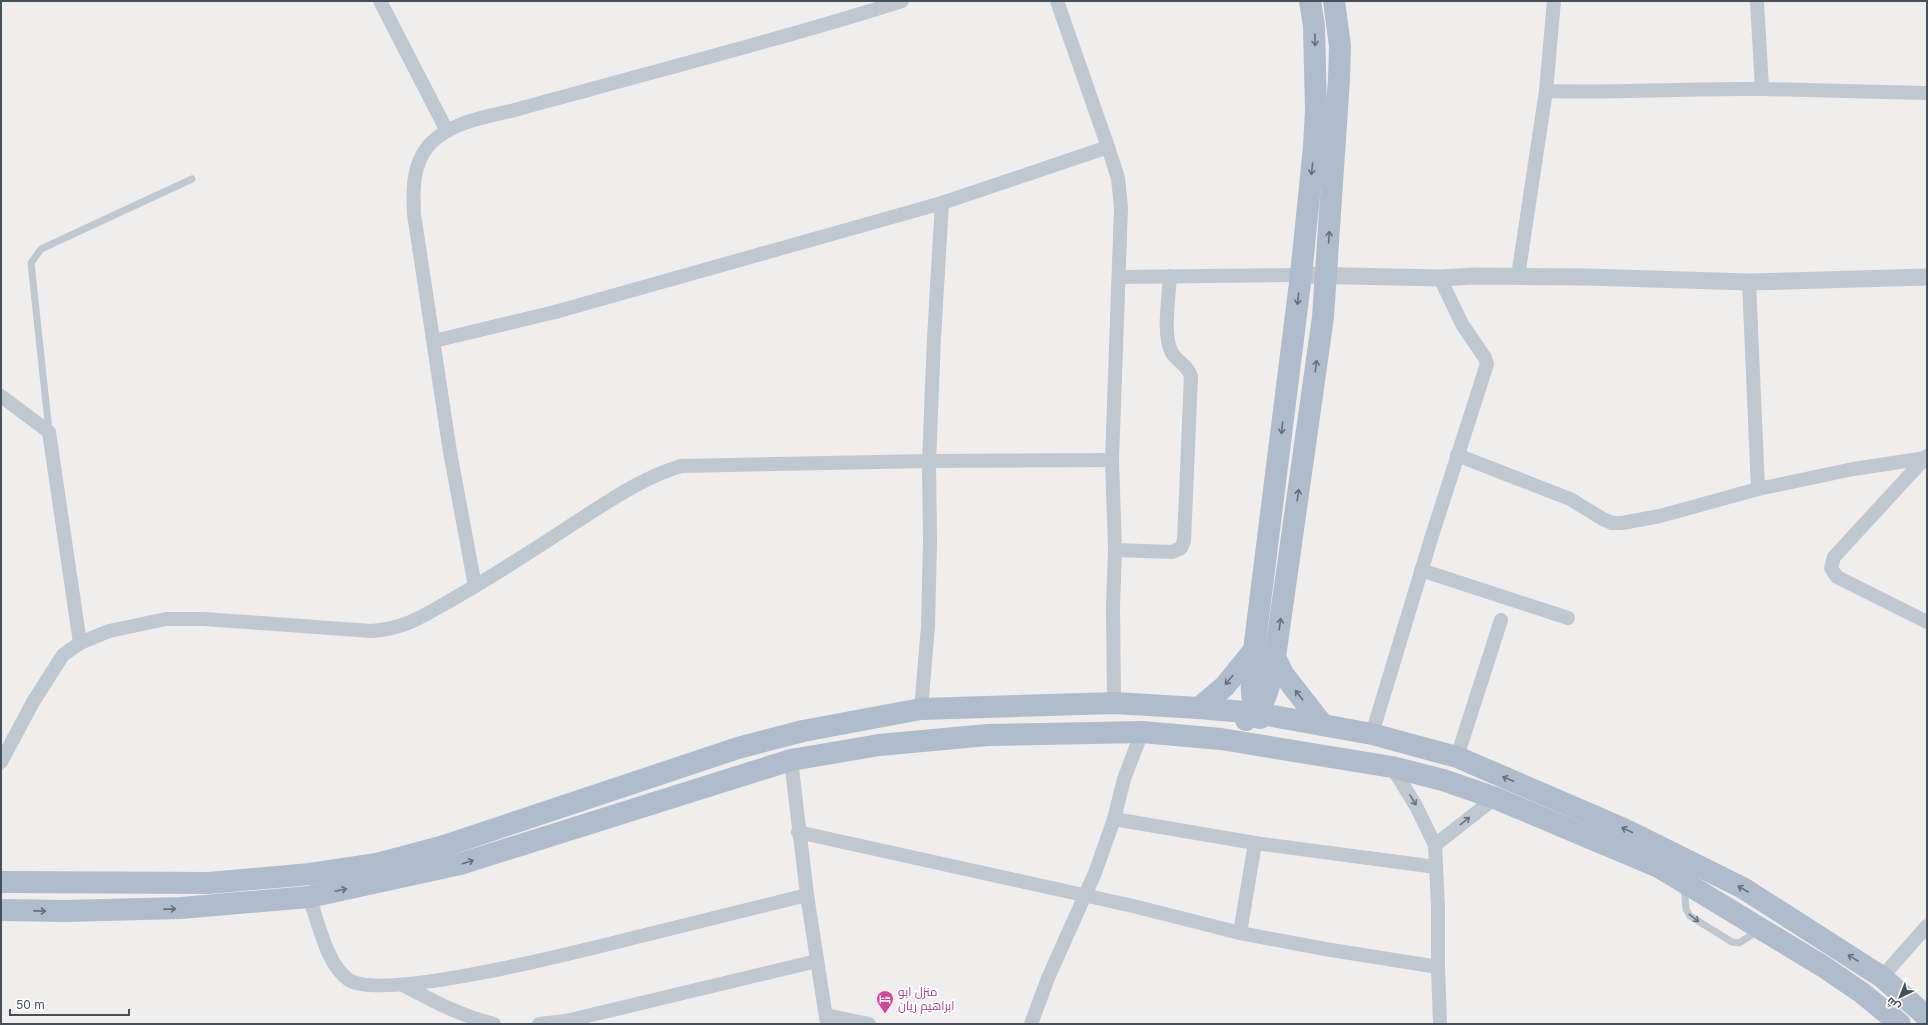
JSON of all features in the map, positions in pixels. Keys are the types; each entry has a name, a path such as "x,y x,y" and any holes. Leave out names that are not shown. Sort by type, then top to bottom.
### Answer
{"main road":[{"path":"1280,748 1256,713 1252,693 1254,650 1301,275 1316,110 1314,26 1310,1"},
{"path":"1221,739 1256,713 1267,694 1275,657 1323,318 1327,275 1340,72 1340,46 1334,1"},
{"path":"1199,708 1225,686 1254,650"},
{"path":"1275,657 1287,679 1323,725"},
{"path":"1,882 209,883 310,874 377,864 441,847 738,748 803,731 921,709 1114,703 1199,708 1256,713 1372,734 1457,757 1624,829 1686,858 1743,888 1882,976 1927,1017"},
{"path":"1,910 65,911 181,908 309,897 460,864 791,760 879,745 988,735 1142,732 1221,739 1392,767 1443,780 1495,798 1659,867 1831,971 1862,993 1900,1024"}],"street":[{"path":"380,1 447,131"},
{"path":"475,586 450,452 414,214 414,175 422,156 430,144 447,131 488,116 557,99 850,18 902,1"},
{"path":"1057,1 1118,178 1121,208 1120,277 1112,460 1115,550 1113,606 1114,703"},
{"path":"1518,276 1546,91 1554,1"},
{"path":"1757,1 1762,89"},
{"path":"1546,91 1592,92 1762,89 1927,93"},
{"path":"434,341 555,312 942,203 1108,147"},
{"path":"921,709 928,626 930,542 929,461 942,203"},
{"path":"1120,277 1327,275 1440,278 1518,276 1749,282 1927,277"},
{"path":"1115,550 1172,552 1181,548 1184,541 1191,376 1188,368 1179,362 1167,342 1170,276"},
{"path":"1372,734 1457,455 1487,364 1485,358 1462,324 1440,278"},
{"path":"1749,282 1758,489"},
{"path":"1,396 49,432 80,643"},
{"path":"1457,455 1570,499 1590,512 1612,523 1622,523 1660,516 1758,489 1853,468 1926,457"},
{"path":"1926,457 1834,557 1831,568 1837,577 1927,622"},
{"path":"1,762 50,673 63,656 80,643 109,630 166,619 204,619 371,631 389,630 402,626 423,616 475,586 623,492 659,473 681,466 929,461 1112,460"},
{"path":"1422,570 1568,618"},
{"path":"1457,757 1501,620"},
{"path":"1031,1024 1064,942 1087,896 1114,819 1124,778 1142,732"},
{"path":"791,760 798,832 827,1019 869,1024"},
{"path":"1392,767 1416,806 1435,845 1438,907 1440,1024"},
{"path":"1435,845 1495,798"},
{"path":"1114,819 1255,843 1436,867"},
{"path":"798,832 1133,906 1240,933 1325,949 1438,967"},
{"path":"1240,933 1255,843"},
{"path":"309,897 327,949 336,967 342,975 350,981 375,986 403,985 500,969 807,895"},
{"path":"1882,976 1927,926"},
{"path":"539,1024 566,1020 817,961"},
{"path":"403,985 440,1005 470,1018 494,1024"}],"lane":[{"path":"49,432 31,263 41,249 192,179"}],"place":[{"name":"منزل ابو ابراهيم ريان","path":"885,1014"}]}
